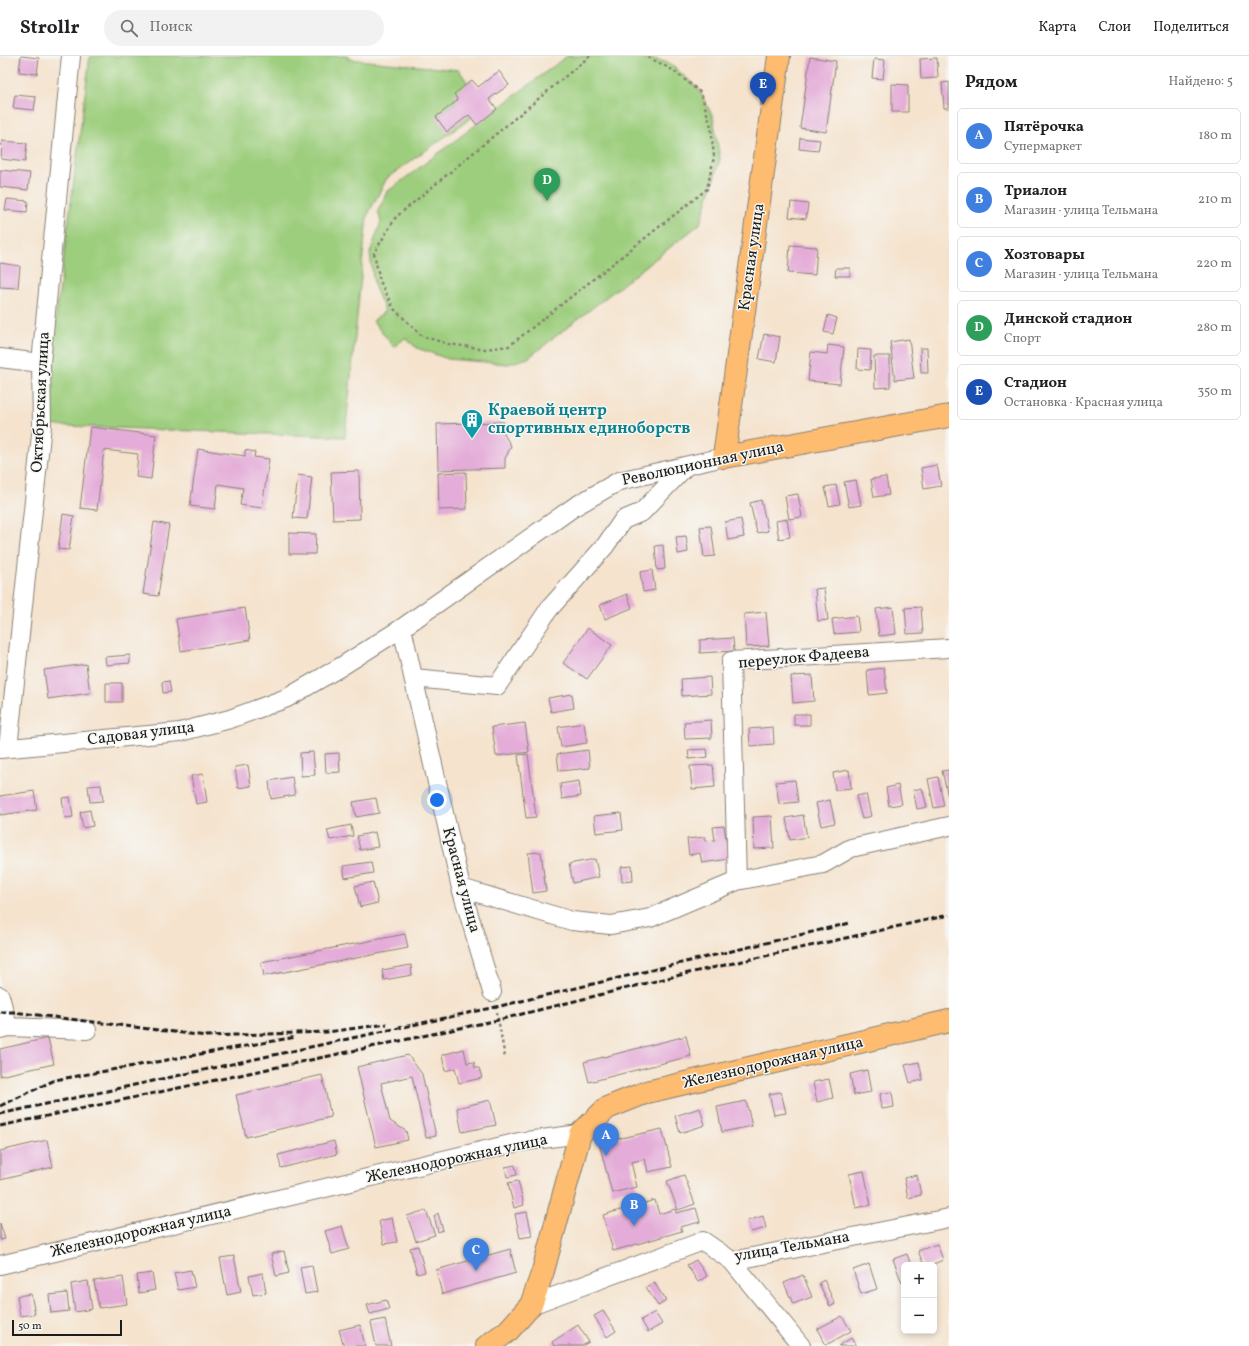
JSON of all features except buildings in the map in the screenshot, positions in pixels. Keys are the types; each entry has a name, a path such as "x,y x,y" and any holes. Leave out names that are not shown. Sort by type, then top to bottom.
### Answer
{"main road":[{"name":"Красная улица","path":"724,458 779,56"},
{"name":"Революционная улица","path":"724,458 949,416"},
{"name":"Железнодорожная улица","path":"580,1134 607,1108 647,1092 949,1021"},
{"name":"улица Тельмана","path":"487,1346 508,1331 531,1305 543,1271 580,1134"}],"street":[{"name":"Октябрьская улица","path":"4,749 42,424 41,363 71,56"},
{"path":"0,358 41,363"},
{"name":"Революционная улица","path":"402,628 574,507 619,481 724,458"},
{"path":"414,678 497,686 549,609 605,546 623,520 642,512 686,466"},
{"name":"Садовая улица","path":"4,749 180,732 230,719 287,698 342,666 402,628"},
{"name":"Красная улица","path":"402,628 461,888 492,992"},
{"name":"переулок Фадеева","path":"737,881 731,661 949,648"},
{"path":"461,888 572,921 611,925 650,918 737,881 823,864 851,848 949,826"},
{"path":"0,996 4,1028 87,1030"},
{"name":"Железнодорожная улица","path":"0,1265 520,1142 580,1134"},
{"name":"улица Тельмана","path":"531,1305 703,1241 732,1261 949,1218"},
{"path":"732,1261 801,1346"}],"path":[{"path":"590,56 396,217 374,253 380,281 394,309 422,336 448,344 486,349 509,346 706,189 714,157 712,127 701,93 674,70 645,56"},
{"path":"492,992 505,1058"}],"green space":[{"path":"90,56 348,56 348,59 459,70 485,108 387,178 367,216 345,437 42,425"},
{"path":"567,56 641,56 669,63 698,88 713,117 720,159 700,224 528,358 508,364 448,359 417,348 405,338 394,347 373,321 385,311 374,285 370,253 381,222 378,211 387,192"}],"railway":[{"path":"0,1126 498,1020 680,975 949,915"},
{"path":"0,1114 496,1007 850,923"},
{"path":"0,1012 13,1012 206,1036 327,1032 387,1024"},
{"path":"0,1106 55,1080 296,1037"}],"place":[{"name":"Стадион","path":"763,105"},
{"name":"Динской стадион","path":"547,201"},
{"name":"Краевой центр спортивных единоборств","path":"472,440"},
{"name":"Пятёрочка","path":"606,1156"},
{"name":"Триалон","path":"634,1226"},
{"name":"Хозтовары","path":"476,1271"}]}
